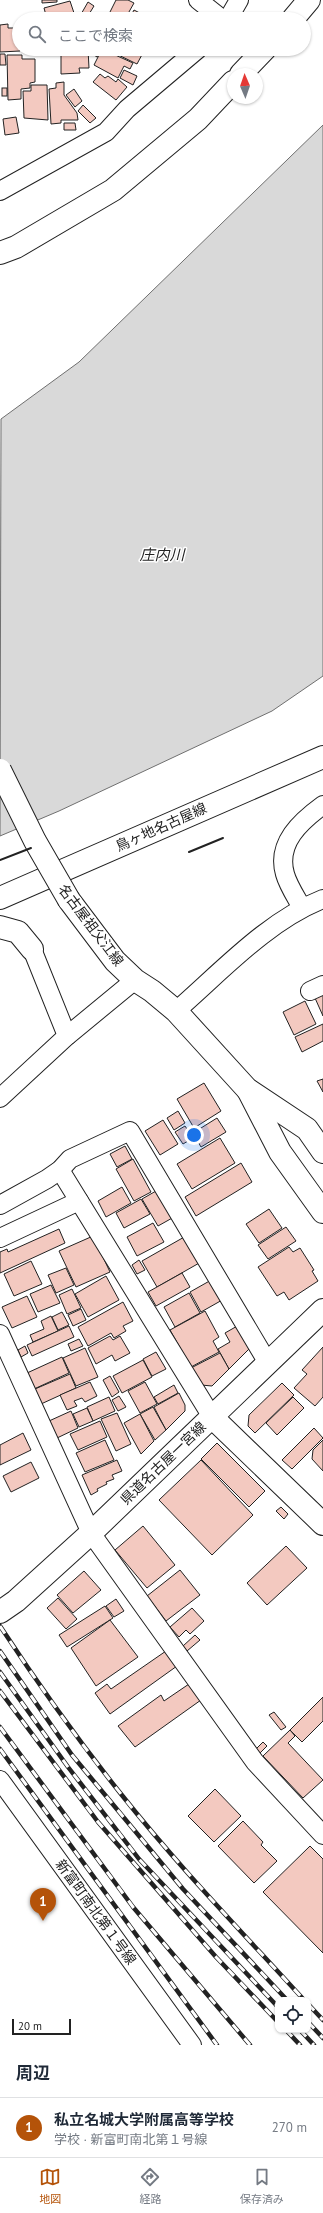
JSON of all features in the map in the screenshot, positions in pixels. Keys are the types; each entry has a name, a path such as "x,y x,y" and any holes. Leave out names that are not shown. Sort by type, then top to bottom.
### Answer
{"main road":[{"path":"299,12 308,0"},
{"path":"247,68 258,56"},
{"path":"0,253 16,247 113,190 198,119 227,88"},
{"name":"鳥ヶ地名古屋線","path":"0,898 323,757"},
{"name":"名古屋祖父江線","path":"0,770 35,841 69,900 115,961 135,980 152,991 176,1011 247,1089 307,1129 323,1152"},
{"path":"0,927 18,932 32,949"},
{"name":"名古屋祖父江線","path":"247,1089 280,1152 323,1212"},
{"name":"県道名古屋一宮線","path":"0,1612 16,1601 91,1533 323,1310"},
{"path":"212,1417 323,1524"}],"street":[{"path":"198,0 213,12"},
{"path":"232,12 239,0"},
{"path":"0,191 106,132 127,109 190,56"},
{"path":"302,908 285,874 283,854 288,839 297,827 323,805"},
{"path":"176,1011 256,940 302,908 323,899"},
{"path":"32,949 67,1036"},
{"path":"0,1098 67,1036 135,980"},
{"path":"0,1205 60,1170 70,1160 130,1131 268,1363"},
{"path":"60,1170 212,1417"},
{"path":"0,1238 79,1201"},
{"path":"0,1334 91,1533 255,1762 320,1825"},
{"name":"新富町南北第１号線","path":"0,1780 192,2045"}],"water":[{"name":"庄内川","path":"323,125 323,676 272,711 59,811 0,836 1,419 79,362"}],"building":[{"path":"42,0 57,0 57,2 42,3"},
{"path":"116,0 128,0 134,3 129,12 110,12"},
{"path":"70,1 74,12 45,12 44,8"},
{"path":"88,2 94,6 90,12 82,12"},
{"path":"8,24 8,28 12,28 12,51 0,52 0,25"},
{"path":"0,54 5,54 6,65 0,65"},
{"path":"7,55 22,56 22,59 35,59 35,82 30,83 30,88 21,89 21,99 8,100"},
{"path":"61,56 88,56 89,68 79,68 80,73 61,74"},
{"path":"98,56 118,56 133,63 130,69 124,66 118,78 94,65"},
{"path":"120,56 141,56 137,64"},
{"path":"124,70 137,76 133,85 120,78"},
{"path":"100,74 105,78 108,76 116,82 118,79 127,87 116,100 93,82"},
{"path":"64,82 64,95 77,113 78,120 61,120 61,123 51,124 49,89 56,88 56,83"},
{"path":"31,85 47,85 48,120 24,118 23,91 31,91"},
{"path":"2,88 7,88 7,96 2,96"},
{"path":"74,89 82,101 75,107 66,95"},
{"path":"83,105 96,118 90,123 78,111"},
{"path":"16,117 19,133 5,135 3,119"},
{"path":"64,123 75,123 76,130 64,130"},
{"path":"323,995 323,1016 315,998"},
{"path":"305,1001 316,1024 294,1035 283,1012"},
{"path":"323,1024 323,1041 302,1052 295,1037"},
{"path":"323,1079 323,1092 317,1081"},
{"path":"204,1083 221,1111 194,1128 177,1099"},
{"path":"178,1111 185,1123 174,1130 167,1118"},
{"path":"217,1118 226,1132 201,1147 193,1133"},
{"path":"163,1120 178,1144 160,1155 145,1131"},
{"path":"185,1126 193,1138 183,1144 175,1132"},
{"path":"220,1138 235,1163 192,1189 177,1164"},
{"path":"125,1146 132,1159 117,1167 110,1154"},
{"path":"133,1159 151,1192 134,1201 116,1169"},
{"path":"241,1163 252,1182 196,1216 185,1197"},
{"path":"122,1187 131,1203 106,1217 98,1201"},
{"path":"156,1191 174,1217 158,1226 142,1199"},
{"path":"141,1199 150,1214 124,1228 116,1213"},
{"path":"269,1209 282,1228 259,1243 246,1224"},
{"path":"153,1223 164,1242 137,1256 127,1237"},
{"path":"286,1227 296,1241 268,1259 258,1245"},
{"path":"59,1229 65,1243 0,1273 0,1252 7,1249 8,1252"},
{"path":"93,1236 110,1272 76,1287 59,1251"},
{"path":"186,1236 201,1262 157,1287 142,1261"},
{"path":"289,1247 293,1252 300,1248 314,1270 312,1271 318,1281 289,1300 284,1292 277,1296 258,1267"},
{"path":"139,1260 145,1270 137,1274 132,1265"},
{"path":"31,1261 42,1284 14,1296 4,1274"},
{"path":"66,1268 74,1285 56,1293 48,1275"},
{"path":"182,1273 190,1287 156,1306 148,1292"},
{"path":"106,1276 119,1300 88,1317 75,1294"},
{"path":"213,1279 224,1299 201,1312 190,1292"},
{"path":"51,1285 60,1303 38,1312 30,1294"},
{"path":"72,1289 81,1308 67,1314 59,1295"},
{"path":"189,1293 200,1313 175,1327 164,1307"},
{"path":"27,1296 37,1317 12,1328 2,1307"},
{"path":"123,1302 133,1321 123,1326 126,1331 114,1338 111,1333 88,1346 78,1327"},
{"path":"81,1309 86,1320 73,1326 68,1315"},
{"path":"205,1311 219,1337 213,1341 219,1352 191,1367 170,1330"},
{"path":"62,1312 69,1325 58,1330 52,1317"},
{"path":"51,1316 58,1331 33,1342 30,1335 44,1329 41,1321"},
{"path":"239,1325 251,1347 229,1369 218,1349 230,1342 225,1333"},
{"path":"69,1326 74,1337 32,1356 27,1345"},
{"path":"110,1336 113,1340 120,1336 130,1353 115,1361 112,1355 96,1364 88,1348"},
{"path":"79,1339 83,1346 71,1351 68,1344"},
{"path":"25,1346 28,1353 21,1357 18,1350"},
{"path":"323,1347 323,1397 315,1406 294,1388 307,1374 302,1370"},
{"path":"85,1348 98,1377 76,1386 63,1358"},
{"path":"156,1352 166,1369 152,1376 143,1359"},
{"path":"220,1353 229,1369 212,1386 201,1385 191,1368"},
{"path":"62,1357 69,1373 34,1389 27,1373"},
{"path":"143,1360 152,1377 122,1393 113,1376"},
{"path":"70,1374 76,1388 41,1404 35,1389"},
{"path":"110,1376 119,1392 112,1397 103,1380"},
{"path":"90,1382 97,1396 85,1402 82,1398 74,1401 77,1406 67,1410 60,1395"},
{"path":"145,1382 157,1404 140,1413 128,1391"},
{"path":"282,1383 294,1395 255,1433 248,1426 249,1415"},
{"path":"174,1385 178,1393 158,1404 154,1397"},
{"path":"179,1393 185,1405 185,1411 166,1430 154,1407"},
{"path":"119,1396 126,1407 118,1411 112,1400"},
{"path":"109,1397 115,1411 93,1421 87,1407"},
{"path":"293,1397 304,1408 277,1435 266,1423"},
{"path":"153,1407 166,1430 155,1440 140,1414"},
{"path":"87,1408 93,1421 79,1427 73,1414"},
{"path":"71,1411 78,1428 57,1438 49,1421"},
{"path":"117,1413 131,1444 116,1451 101,1419"},
{"path":"140,1414 154,1441 141,1454 124,1423"},
{"path":"100,1421 107,1437 78,1450 70,1434"},
{"path":"314,1428 323,1438 292,1469 282,1460"},
{"path":"23,1433 31,1450 0,1465 0,1445"},
{"path":"105,1440 114,1460 85,1472 76,1453"},
{"path":"323,1440 323,1471 312,1459 313,1450"},
{"path":"217,1443 265,1491 249,1507 201,1459"},
{"path":"117,1460 122,1471 112,1475 114,1479 106,1482 107,1484 97,1489 98,1491 91,1495 82,1475"},
{"path":"201,1460 253,1515 212,1555 159,1500"},
{"path":"31,1462 39,1478 11,1492 3,1476"},
{"path":"281,1507 288,1514 284,1519 276,1511"},
{"path":"143,1526 175,1565 147,1588 115,1550"},
{"path":"286,1546 307,1568 267,1605 247,1583"},
{"path":"180,1570 200,1595 166,1621 147,1596"},
{"path":"84,1571 101,1590 73,1613 57,1595"},
{"path":"58,1598 77,1619 66,1629 47,1608"},
{"path":"116,1599 124,1611 114,1617 106,1606"},
{"path":"105,1606 113,1618 67,1647 59,1635"},
{"path":"192,1608 204,1621 190,1634 186,1630 179,1637 170,1627"},
{"path":"110,1620 138,1657 96,1686 71,1648"},
{"path":"195,1635 200,1640 187,1651 183,1646"},
{"path":"166,1651 177,1666 110,1714 95,1693 107,1684 111,1689"},
{"path":"189,1684 201,1700 135,1747 118,1726 161,1695 164,1701"},
{"path":"323,1697 323,1721 302,1742 290,1730"},
{"path":"274,1712 286,1727 281,1730 269,1715"},
{"path":"290,1730 295,1736 288,1743 323,1780 303,1798 263,1756"},
{"path":"263,1742 267,1746 260,1753 256,1749"},
{"path":"215,1789 241,1816 214,1842 188,1816"},
{"path":"243,1821 263,1842 261,1845 277,1861 254,1883 218,1846"},
{"path":"310,1846 323,1859 323,1953 263,1892"}],"railway":[{"path":"0,1626 74,1732 105,1774 143,1821 301,1997"},
{"path":"0,1651 72,1755 183,1889 284,1997"},
{"path":"0,1672 68,1767 139,1859 275,2004"},
{"path":"0,1691 98,1822 216,1957 275,2019"},
{"path":"0,1727 133,1907 250,2045"},
{"path":"0,1749 217,2045"},
{"path":"311,2007 323,2020"},
{"path":"311,2025 323,2038"},
{"path":"289,2033 300,2045"},
{"path":"303,2033 314,2045"}],"wall":[{"path":"189,852 223,838"},
{"path":"0,860 31,848"}],"place":[{"name":"私立名城大学附属高等学校","path":"43,1921"}]}
